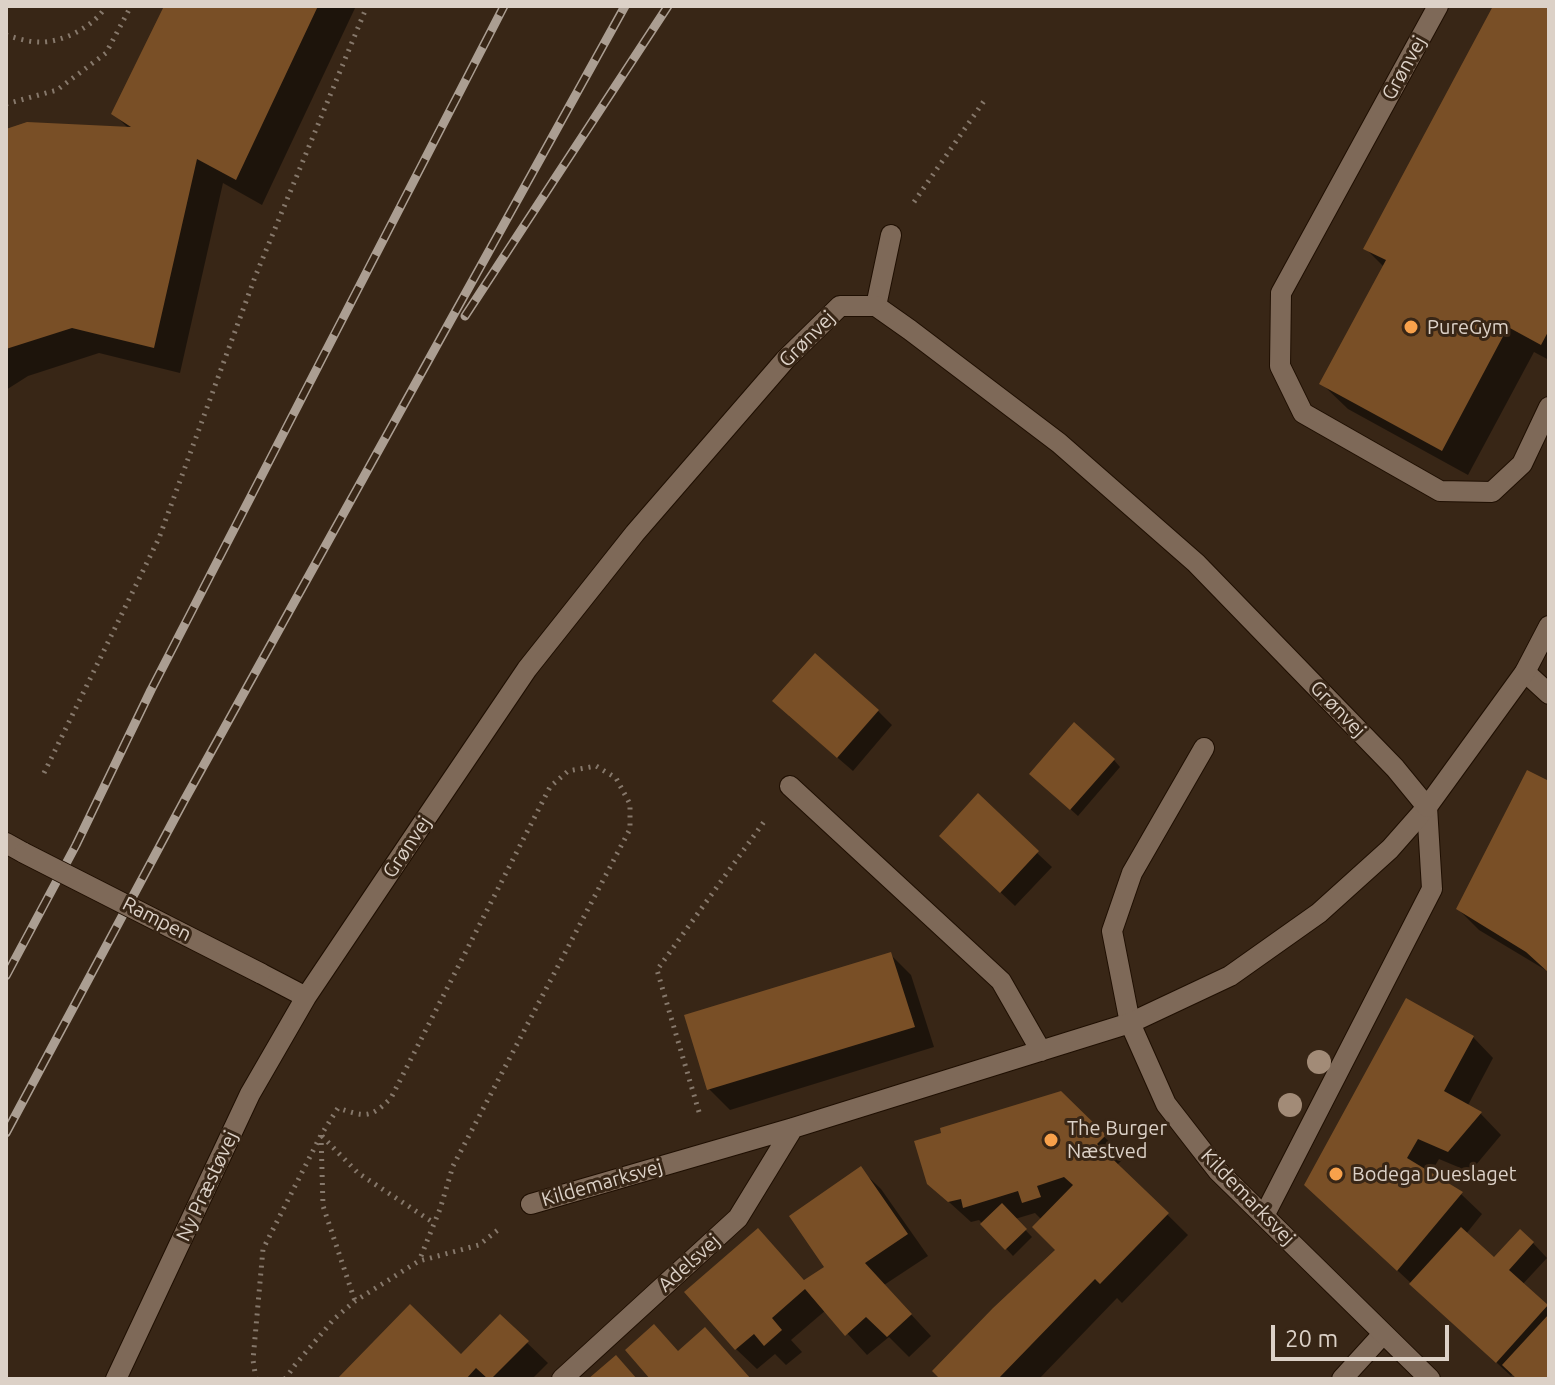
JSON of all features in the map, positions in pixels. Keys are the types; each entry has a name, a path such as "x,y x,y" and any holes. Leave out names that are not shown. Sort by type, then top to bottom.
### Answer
{"street":[{"name":"Grønvej","path":"1438,6 1281,293 1280,366 1303,413 1440,491 1492,492 1522,464 1549,407"},
{"path":"876,306 891,235"},
{"name":"Grønvej","path":"306,997 527,669 635,533 785,360 840,306 876,306 1059,443 1196,563 1395,768 1427,807"},
{"path":"1204,748 1132,873 1112,931 1130,1023 1230,976 1319,913 1390,849 1427,807 1525,672 1549,626"},
{"path":"1525,672 1549,694"},
{"path":"790,786 1001,981 1041,1051"},
{"path":"1264,1216 1432,889 1427,807"},
{"name":"Rampen","path":"15,848 306,997"},
{"name":"Ny Præstøvej","path":"116,1379 250,1094 306,997"},
{"name":"Kildemarksvej","path":"531,1204 793,1128 1130,1023 1166,1104 1218,1171 1430,1379"},
{"name":"Adelsvej","path":"562,1379 738,1218 793,1128"},
{"path":"1342,1379 1383,1334"}],"path":[{"path":"6,35 40,43 75,34 101,16 106,6"},
{"path":"6,104 57,90 106,53 131,6"},
{"path":"44,773 159,538 255,277 367,6"},
{"path":"891,235 984,101"},
{"path":"256,1379 253,1360 263,1249 321,1135 338,1108 361,1115 378,1111 391,1098 550,787 568,771 596,766 616,778 630,804 630,829 453,1166 419,1261"},
{"path":"710,1152 657,970 790,786"},
{"path":"321,1135 358,1173 434,1223"},
{"path":"321,1135 323,1206 355,1301"},
{"path":"285,1379 334,1319 355,1301 419,1261 479,1245 531,1204"}],"building":[{"path":"164,6 318,6 236,180 197,159 154,348 72,328 6,349 6,129 27,122 131,127 111,114"},
{"path":"1493,6 1549,6 1549,330 1541,345 1508,327 1442,451 1319,384 1386,260 1363,249"},
{"path":"815,653 879,710 837,758 772,701"},
{"path":"1074,722 1115,759 1070,810 1029,774"},
{"path":"1527,770 1549,781 1549,973 1526,952 1456,909"},
{"path":"978,793 1039,851 1000,893 939,836"},
{"path":"891,952 915,1027 707,1090 684,1015"},
{"path":"1406,998 1474,1036 1444,1091 1482,1112 1448,1152 1418,1139 1407,1158 1463,1192 1397,1271 1304,1185"},
{"path":"1061,1091 1106,1135 1097,1144 1169,1213 1100,1284 1095,1279 998,1379 940,1379 932,1371 1055,1250 1032,1227 1073,1185 1064,1177 1037,1186 1041,1197 1022,1203 1018,1191 963,1208 961,1199 948,1202 927,1184 914,1141 941,1133 940,1128"},
{"path":"861,1166 908,1234 865,1263 912,1314 887,1337 866,1317 845,1336 805,1289 772,1318 782,1330 764,1346 754,1334 735,1350 684,1292 758,1228 804,1280 824,1267 789,1216"},
{"path":"1002,1203 1027,1229 1005,1250 980,1224"},
{"path":"1461,1227 1494,1257 1520,1229 1534,1242 1509,1270 1548,1305 1496,1363 1409,1284"},
{"path":"410,1304 461,1354 500,1314 529,1341 491,1379 476,1368 466,1379 337,1379"},
{"path":"1549,1314 1549,1379 1517,1379 1502,1365"},
{"path":"654,1324 678,1351 705,1327 751,1379 650,1379 625,1350"},
{"path":"616,1355 637,1379 588,1379"}],"railway":[{"path":"6,976 76,845 151,690 504,6"},
{"path":"6,1133 185,799 625,6"},
{"path":"465,316 668,6"}],"place":[{"name":"PureGym","path":"1411,327"},
{"name":"The Burger Næstved","path":"1051,1140"},
{"name":"Bodega Dueslaget","path":"1336,1174"}]}
